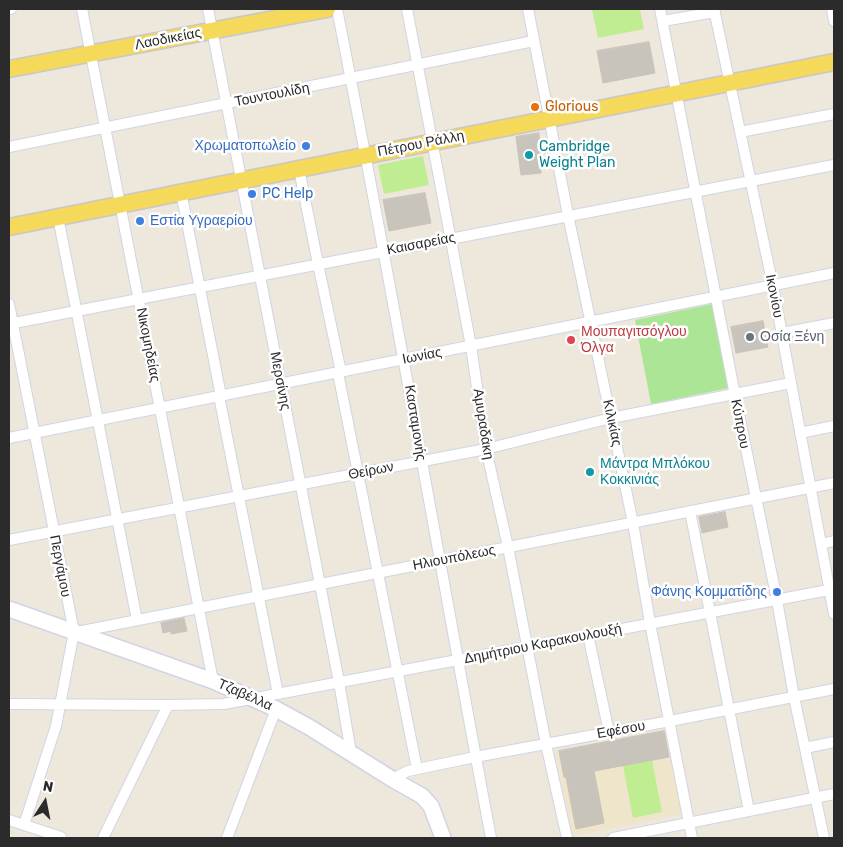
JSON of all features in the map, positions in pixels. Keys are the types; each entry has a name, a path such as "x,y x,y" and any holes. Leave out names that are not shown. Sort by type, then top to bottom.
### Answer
{"main road":[{"name":"Λαοδικείας","path":"9,70 327,9"},
{"name":"Πέτρου Ράλλη","path":"9,227 834,62"},
{"name":"Τζαβέλλα","path":"9,609 213,681 252,698 277,701 309,727 422,796 431,806 443,838"}],"street":[{"name":"Νικομηδείας","path":"82,9 213,681"},
{"name":"Μερσίνης","path":"208,9 339,682 351,753"},
{"name":"Κασταμονής","path":"337,9 404,359 420,462 491,838"},
{"name":"Αμυραδάκη","path":"407,9 471,346 486,449 508,547 546,744 567,838"},
{"name":"Κιλικίας","path":"528,9 568,215 634,522 650,623 692,838"},
{"name":"Κύπρου","path":"660,9 777,600 794,697 824,838"},
{"path":"832,9 834,21"},
{"path":"663,20 715,10"},
{"name":"Ικονίου","path":"715,10 782,333 810,488 832,589 834,614"},
{"name":"Τουντουλίδη","path":"9,147 534,42"},
{"path":"740,132 834,114"},
{"name":"Καισαρείας","path":"11,324 834,165"},
{"path":"299,169 340,372 377,573 398,671 413,770"},
{"path":"180,192 259,596 277,701 227,838"},
{"path":"58,217 137,620"},
{"name":"Ιωνίας","path":"9,438 834,273"},
{"name":"Περγάμου","path":"9,304 11,324 74,632 56,726 24,825"},
{"path":"782,333 834,323"},
{"name":"Θείρων","path":"9,540 486,449 611,418 791,383"},
{"path":"800,433 834,426"},
{"name":"Ηλιουπόλεως","path":"74,632 834,483"},
{"path":"690,511 750,811"},
{"path":"821,544 834,541"},
{"name":"Δημήτριου Καρακουλουξή","path":"277,701 339,682 832,589"},
{"path":"588,635 609,732"},
{"name":"Εφέσου","path":"392,779 413,770 475,756 834,689"},
{"path":"9,704 224,704 252,698"},
{"path":"103,838 168,705"},
{"path":"805,748 834,742"},
{"path":"613,838 834,794"},
{"path":"9,820 61,837"}],"shaded area":[{"path":"667,730 683,814 573,836 556,752"}],"green space":[{"path":"592,9 640,9 644,29 598,38"},
{"path":"423,156 429,185 384,194 378,165"},
{"path":"712,304 729,388 651,404 635,320"},
{"path":"652,760 662,812 633,818 623,766"}],"building":[{"path":"649,42 655,73 603,83 597,51"},
{"name":"Cambridge Weight Plan","path":"539,133 541,173 521,175 516,137"},
{"path":"425,193 431,223 389,231 383,200"},
{"name":"Οσία Ξένη","path":"763,321 768,347 736,353 731,327"},
{"path":"725,512 728,527 702,533 699,517"},
{"path":"184,618 187,631 171,634 171,631 163,633 161,623"},
{"path":"664,731 669,757 594,771 604,823 576,829 559,751"}],"place":[{"name":"Glorious","path":"535,107"},
{"name":"Χρωματοπωλείο","path":"306,146"},
{"name":"Cambridge Weight Plan","path":"529,155"},
{"name":"PC Help","path":"252,194"},
{"name":"Εστία Υγραερίου","path":"140,221"},
{"name":"Οσία Ξένη","path":"750,337"},
{"name":"Μουπαγιτσόγλου Όλγα","path":"571,340"},
{"name":"Μάντρα Μπλόκου Κοκκινιάς","path":"590,472"},
{"name":"Φάνης Κομματίδης","path":"777,592"}]}
